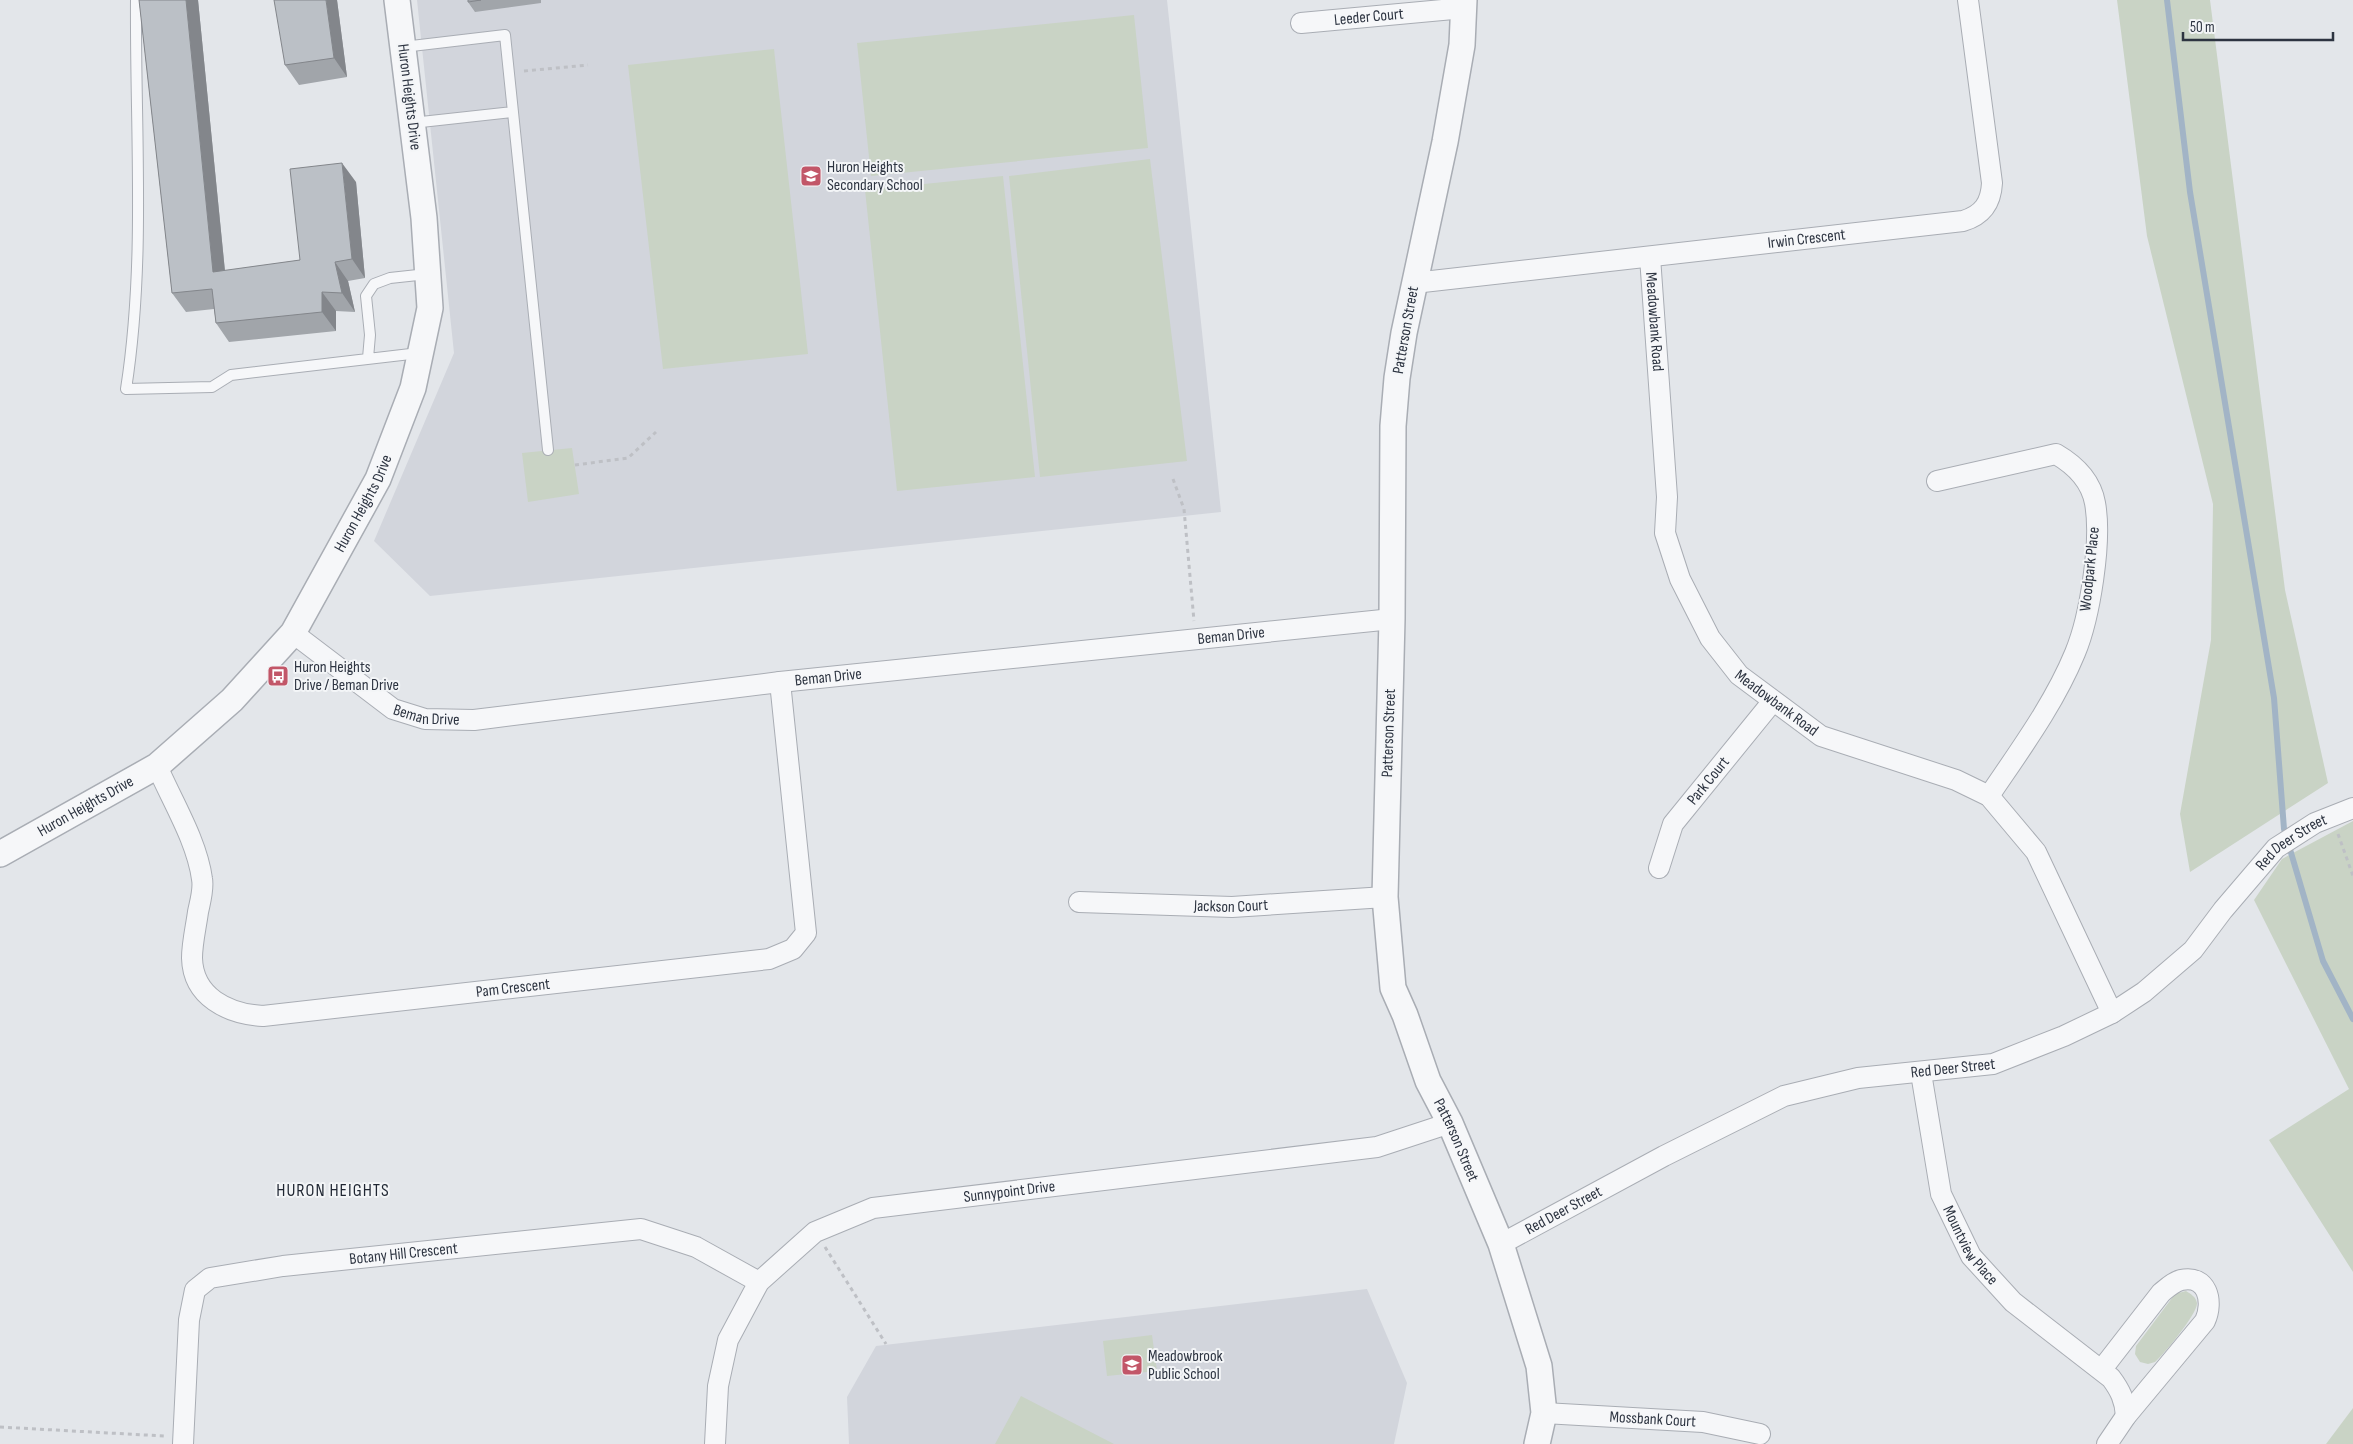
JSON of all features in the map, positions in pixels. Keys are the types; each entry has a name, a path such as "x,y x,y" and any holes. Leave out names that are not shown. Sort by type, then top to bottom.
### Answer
{"street":[{"name":"Huron Heights Drive","path":"0,854 157,766 232,700 293,632 378,479 413,388 430,308 424,218 397,0"},
{"name":"Irwin Crescent","path":"1414,283 1963,221 1981,212 1988,204 1992,183 1968,0"},
{"name":"Leeder Court","path":"1302,23 1464,4"},
{"name":"Patterson Street","path":"1464,4 1461,55 1404,333 1393,426 1392,619 1384,897 1393,988 1405,1015 1428,1081 1450,1123 1501,1244 1539,1366 1544,1413 1537,1444"},
{"name":"Meadowbank Road","path":"1650,257 1667,497 1665,533 1680,579 1710,638 1739,675 1821,736 1956,780 1989,796 2036,852 2112,1013"},
{"name":"Woodpark Place","path":"1937,481 2056,454 2073,464 2087,482 2095,502 2096,539 2090,597 2076,652 2044,716 1989,796"},
{"name":"Beman Drive","path":"293,632 393,709 425,719 474,720 780,682 1392,619"},
{"name":"Pam Crescent","path":"157,766 196,854 203,880 192,958 197,980 206,995 225,1008 245,1015 263,1016 770,959 793,949 806,933 780,682"},
{"name":"Park Court","path":"1659,868 1673,824 1773,701"},
{"name":"Red Deer Street","path":"1501,1244 1664,1156 1784,1096 1858,1078 1921,1073 1993,1064 2064,1036 2112,1013 2144,992 2193,950 2223,910 2276,848 2315,823 2353,808"},
{"name":"Jackson Court","path":"1079,902 1232,907 1384,897"},
{"name":"Mountview Place","path":"1921,1073 1941,1194 1971,1256 2013,1302 2102,1369 2119,1388 2125,1402 2126,1416"},
{"name":"Sunnypoint Drive","path":"716,1444 718,1386 728,1340 759,1282 815,1232 873,1208 1377,1147 1450,1123"},
{"name":"Botany Hill Crescent","path":"183,1441 189,1320 195,1290 210,1278 293,1265 641,1229 696,1247 759,1282"},
{"path":"2102,1369 2161,1293 2171,1284 2182,1279 2202,1284 2210,1302 2209,1312 2205,1321 2126,1416 2107,1444"},
{"name":"Mossbank Court","path":"1544,1413 1703,1422 1760,1434"}],"lane":[{"path":"136,0 138,145 134,339 126,389 212,387 231,374 420,353"},
{"path":"403,48 505,35 548,450"},
{"path":"412,123 512,112"},
{"path":"368,358 370,335 366,296 374,284 390,278 427,274"}],"path":[{"path":"541,70 588,65"},
{"path":"575,465 628,458 656,432"},
{"path":"1173,479 1184,509 1196,639"},
{"path":"2332,816 2353,876"},
{"path":"815,1232 886,1344"},
{"path":"0,1427 183,1441"}],"shaded area":[{"name":"Huron Heights Secondary School","path":"417,0 1167,0 1221,512 430,596 374,541 454,353"},
{"name":"Meadowbrook Public School","path":"1367,1289 1407,1383 1394,1444 849,1444 847,1397 876,1346"}],"green space":[{"path":"2117,0 2210,0 2285,590 2328,783 2190,872 2180,814 2211,640 2213,504 2147,236"},
{"path":"1134,15 1148,148 871,176 857,43"},
{"path":"774,49 808,354 663,369 628,65"},
{"path":"1150,159 1187,461 1040,477 1009,176"},
{"path":"1003,176 1035,477 897,491 865,190"},
{"path":"572,448 579,494 528,502 522,453"},
{"path":"2353,821 2353,1272 2269,1140 2349,1089 2254,900 2282,859"},
{"path":"2186,1291 2194,1297 2197,1303 2187,1324 2155,1362 2148,1364 2140,1362 2135,1354 2136,1346 2175,1294"},
{"path":"1152,1335 1157,1371 1107,1376 1103,1341"},
{"path":"1021,1396 1114,1444 995,1444"},
{"path":"2353,1408 2353,1444 2326,1444"}],"building":[{"path":"139,0 186,0 213,272 300,260 290,169 342,163 352,259 335,262 342,293 322,292 322,312 216,323 212,289 172,293"},
{"path":"274,0 326,0 334,58 285,65"}],"waterway":[{"path":"2167,0 2190,192 2274,698 2284,829 2323,961 2353,1019"}],"place":[{"name":"Huron Heights Secondary School","path":"811,176"},
{"name":"Huron Heights Drive / Beman Drive","path":"278,676"},
{"name":"Meadowbrook Public School","path":"1132,1365"}],"district":[{"name":"HURON HEIGHTS","path":"333,1190"}]}
